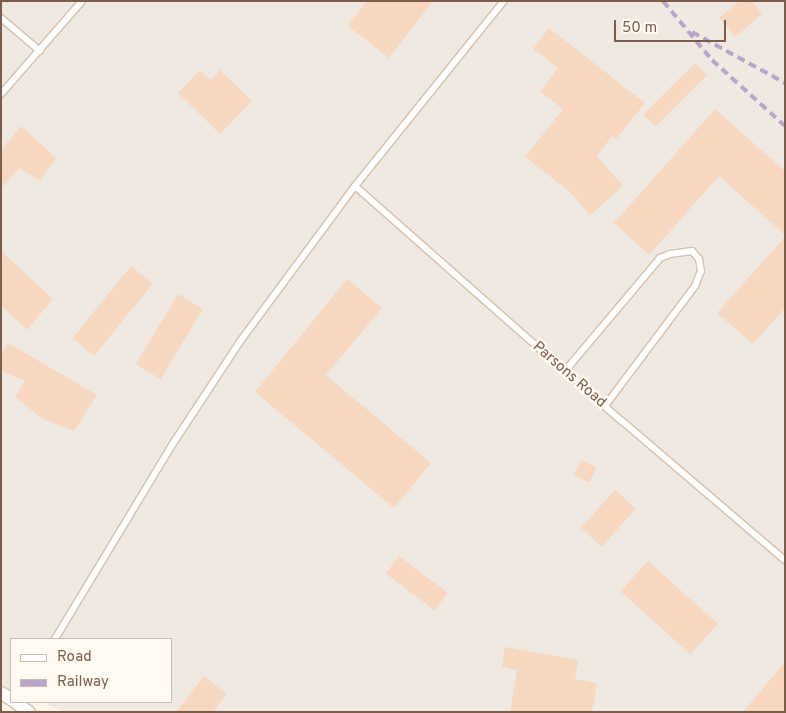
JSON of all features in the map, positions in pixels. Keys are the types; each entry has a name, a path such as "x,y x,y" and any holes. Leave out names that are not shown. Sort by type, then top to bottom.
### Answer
{"street":[{"path":"16,703 29,712"}],"lane":[{"path":"1,94 82,1"},
{"path":"56,638 174,442 241,340 355,186 504,1"},
{"path":"1,18 40,51"},
{"name":"Parsons Road","path":"355,186 604,406 785,560"},
{"path":"565,371 660,258 670,254 692,251 699,259 701,271 695,286 604,406"}],"shaded area":[{"path":"1,1 785,1 785,712 63,712 46,703 172,703 172,638 10,638 10,690 1,692"}],"building":[{"path":"367,1 433,1 389,58 348,26"},
{"path":"740,1 752,1 762,14 735,37 719,18"},
{"path":"549,28 645,103 616,139 612,136 597,156 623,186 590,215 570,192 525,157 563,109 540,91 558,68 533,49"},
{"path":"695,63 707,75 655,127 643,115"},
{"path":"200,70 211,80 220,70 252,101 220,134 178,93"},
{"path":"715,109 785,171 785,235 719,176 649,255 614,223"},
{"path":"21,126 56,158 40,181 20,168 1,188 1,150"},
{"path":"785,237 785,308 753,344 717,313"},
{"path":"1,251 53,299 27,330 1,305"},
{"path":"131,266 153,284 94,356 72,338"},
{"path":"347,279 382,308 326,375 431,463 394,508 255,392"},
{"path":"178,294 203,309 161,379 136,364"},
{"path":"8,343 97,395 74,431 43,419 15,397 25,381 1,371 1,354"},
{"path":"581,460 596,467 589,483 574,475"},
{"path":"615,490 636,509 602,547 581,528"},
{"path":"399,556 448,593 434,610 386,574"},
{"path":"648,561 718,624 690,654 621,591"},
{"path":"505,647 578,660 575,679 597,683 592,712 510,712 517,670 502,667"},
{"path":"785,662 785,712 743,712"},
{"path":"204,676 227,694 213,712 176,712"}],"railway":[{"path":"663,1 712,60 785,126"},
{"path":"692,32 785,83"}]}
